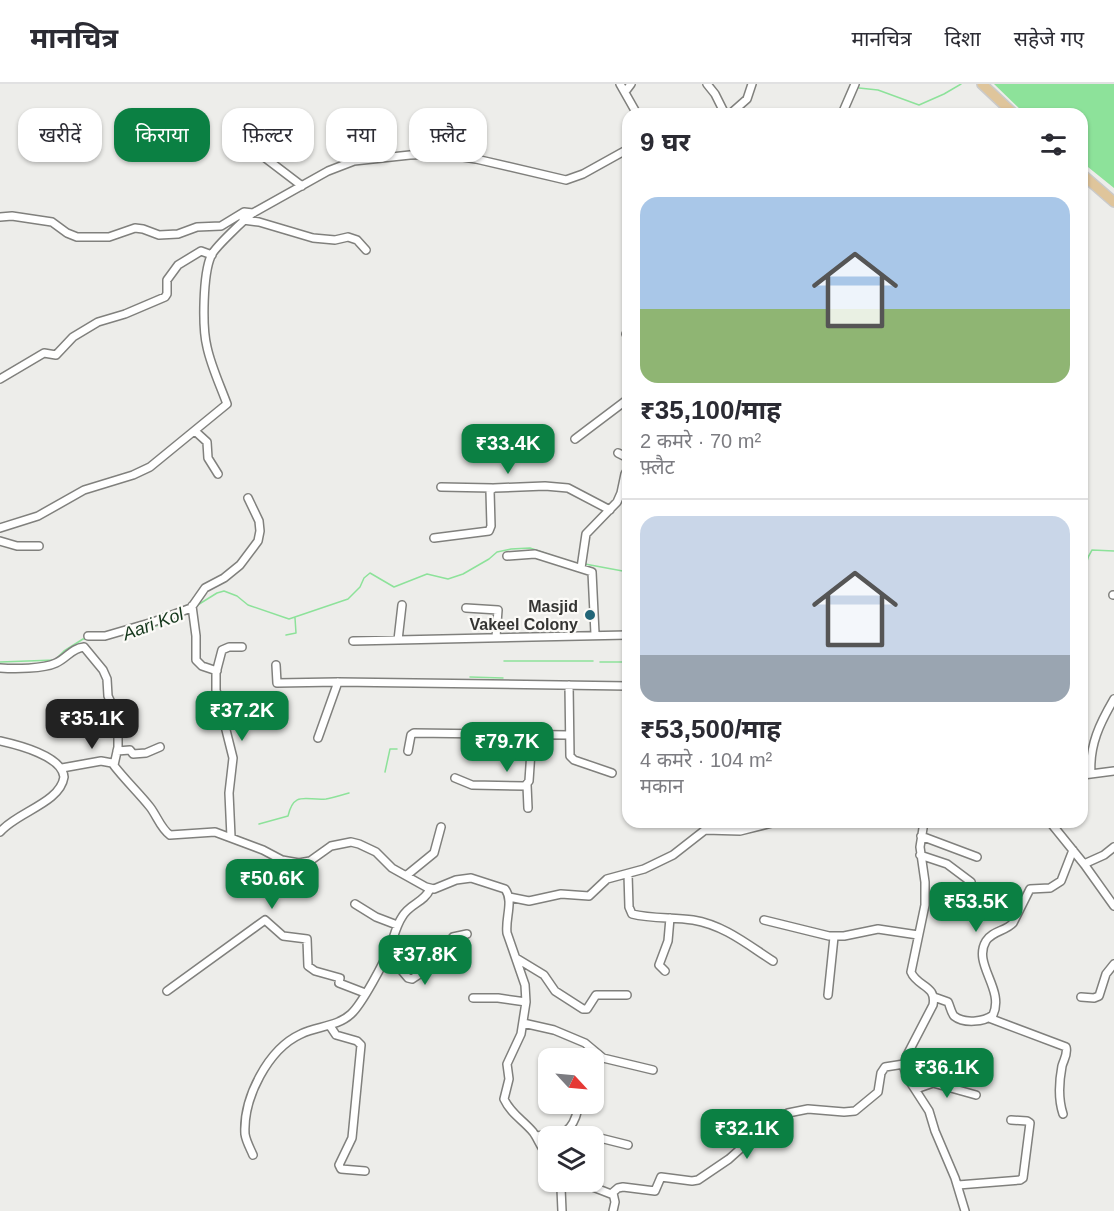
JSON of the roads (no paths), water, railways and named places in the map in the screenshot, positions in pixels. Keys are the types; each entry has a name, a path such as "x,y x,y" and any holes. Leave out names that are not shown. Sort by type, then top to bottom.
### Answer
{"main road":[{"path":"982,84 1008,108"},
{"path":"1088,179 1114,202"}],"street":[{"path":"620,84 634,108"},
{"path":"625,92 631,84"},
{"path":"707,84 722,108"},
{"path":"737,108 747,99 752,84"},
{"path":"845,108 855,84"},
{"path":"0,528 38,516 94,486 133,475 150,467 227,404 206,342 205,290 212,255 243,220 253,213 344,163 437,153 476,159 566,180 583,174 622,151"},
{"path":"271,162 302,186"},
{"path":"0,217 12,216 52,222 77,237 109,237 135,228 159,235 171,235 201,226 216,227 244,213 253,213"},
{"path":"243,220 255,221 314,238 335,240 348,237 357,240 366,250"},
{"path":"0,379 44,353 56,355 73,337 98,322 125,314 165,297 168,294 166,283 168,277 178,265 201,251 212,255"},
{"path":"575,439 622,404"},
{"path":"195,431 207,442 208,458 218,474"},
{"path":"618,453 622,455"},
{"path":"441,487 545,486 568,488 610,510"},
{"path":"434,538 489,531 492,488"},
{"path":"582,565 586,534 610,510 620,497 622,488"},
{"path":"217,671 202,666 196,660 193,609 208,585 224,578 240,566 258,541 259,521 248,498"},
{"path":"0,541 17,546 39,546"},
{"path":"507,556 535,554 582,565 593,574 595,634"},
{"path":"398,640 402,605"},
{"path":"466,608 498,610 496,637"},
{"path":"88,636 105,636 193,609"},
{"path":"353,641 622,634"},
{"path":"0,668 52,665 76,648 84,647 106,675 108,696 116,717 119,740 114,765"},
{"path":"231,837 229,793 233,758 216,690 217,671 220,653 225,647 242,647"},
{"path":"276,665 277,684 338,682 622,686"},
{"path":"318,738 338,682"},
{"path":"569,685 569,753 572,758 612,772"},
{"path":"1088,769 1102,717 1114,699"},
{"path":"408,751 413,733 568,735"},
{"path":"528,808 527,785 532,736"},
{"path":"0,741 31,750 62,768 101,761 110,762 152,809 167,833 175,835 209,831 231,837 282,860 299,863 310,861 324,849 336,844 359,844 376,852 392,868 430,889"},
{"path":"117,750 130,750 132,754 143,754 160,747"},
{"path":"0,832 15,818 58,792 64,780 62,768"},
{"path":"1088,775 1114,771"},
{"path":"455,778 472,785 527,785"},
{"path":"407,875 432,856 441,827"},
{"path":"509,897 529,901 561,894 586,897 593,894 607,879 644,869 678,853 705,830 740,831 752,828"},
{"path":"923,828 921,855 926,895 911,972 915,980 930,989 934,997 933,1005 904,1064 905,1072 929,1111 958,1185 965,1211"},
{"path":"1055,828 1114,906"},
{"path":"921,836 953,846 977,857"},
{"path":"1084,864 1104,855 1114,847"},
{"path":"989,1017 995,1010 997,998 984,962 984,944 989,937 1009,927 1030,889 1050,888 1061,881 1073,850"},
{"path":"921,855 947,864 971,882"},
{"path":"628,874 630,912 635,915 693,920 721,928 773,961"},
{"path":"253,1155 245,1135 249,1101 254,1087 270,1061 290,1040 301,1034 330,1026 351,1014 387,953 397,925 408,908 425,898 430,889 456,880 471,878 505,889 509,897 506,925 525,985 526,1002 519,1041 508,1061 509,1079 504,1099 512,1112 538,1140"},
{"path":"355,904 376,917 397,925"},
{"path":"665,971 659,965 668,941 670,918"},
{"path":"167,991 265,920 283,936 307,939 308,966 315,971 340,978 339,983 365,993"},
{"path":"764,920 834,937 878,929 918,935"},
{"path":"387,953 408,978 412,979 424,971 450,939 467,934"},
{"path":"828,995 834,937"},
{"path":"516,958 544,975 555,991 583,1009 587,1009 596,995 627,995"},
{"path":"1081,997 1099,996 1106,974 1114,964"},
{"path":"934,997 948,1002 952,1013 958,1018 972,1021 989,1017 1066,1047 1067,1053 1062,1066 1059,1097 1063,1114"},
{"path":"473,998 498,998 526,1002"},
{"path":"523,1023 554,1030 585,1043 603,1058 652,1070"},
{"path":"330,1026 336,1035 357,1041 362,1045 353,1134 339,1165 341,1168 365,1171"},
{"path":"604,1192 613,1193 623,1187 655,1191 661,1177 696,1181 722,1164 780,1116 808,1109 855,1111 878,1092 881,1073 885,1067 904,1064"},
{"path":"916,1089 933,1083 976,1095"},
{"path":"536,1136 569,1130 577,1114"},
{"path":"958,1185 1023,1178 1030,1124 1028,1121 1011,1120"},
{"path":"604,1139 628,1145"},
{"path":"561,1192 562,1211"},
{"path":"613,1193 615,1202 613,1211"}],"waterway":[{"path":"859,88 878,90 919,105 961,84"},
{"path":"841,107 846,95"},
{"name":"Aari Kol","path":"196,606 224,591 237,596 248,605 289,619 348,599 370,573 394,587 427,574 448,579 463,574 497,552 511,549 530,548 565,560"},
{"name":"Aari Kol","path":"1088,556 1092,550 1114,551"},
{"name":"Aari Kol","path":"585,564 622,571"},
{"name":"Aari Kol","path":"130,632 160,625 188,613"},
{"path":"286,635 296,633 295,618"},
{"name":"Aari Kol","path":"107,639 117,636"},
{"name":"Aari Kol","path":"0,662 55,660 64,651 83,639 103,639"},
{"path":"504,661 593,661"},
{"path":"600,662 622,662"},
{"path":"470,677 503,678"},
{"path":"385,772 390,749 397,749"},
{"path":"259,824 288,816 294,803 302,798 326,799 349,793"}],"place":[{"name":"Masjid Vakeel Colony","path":"590,615"}]}
